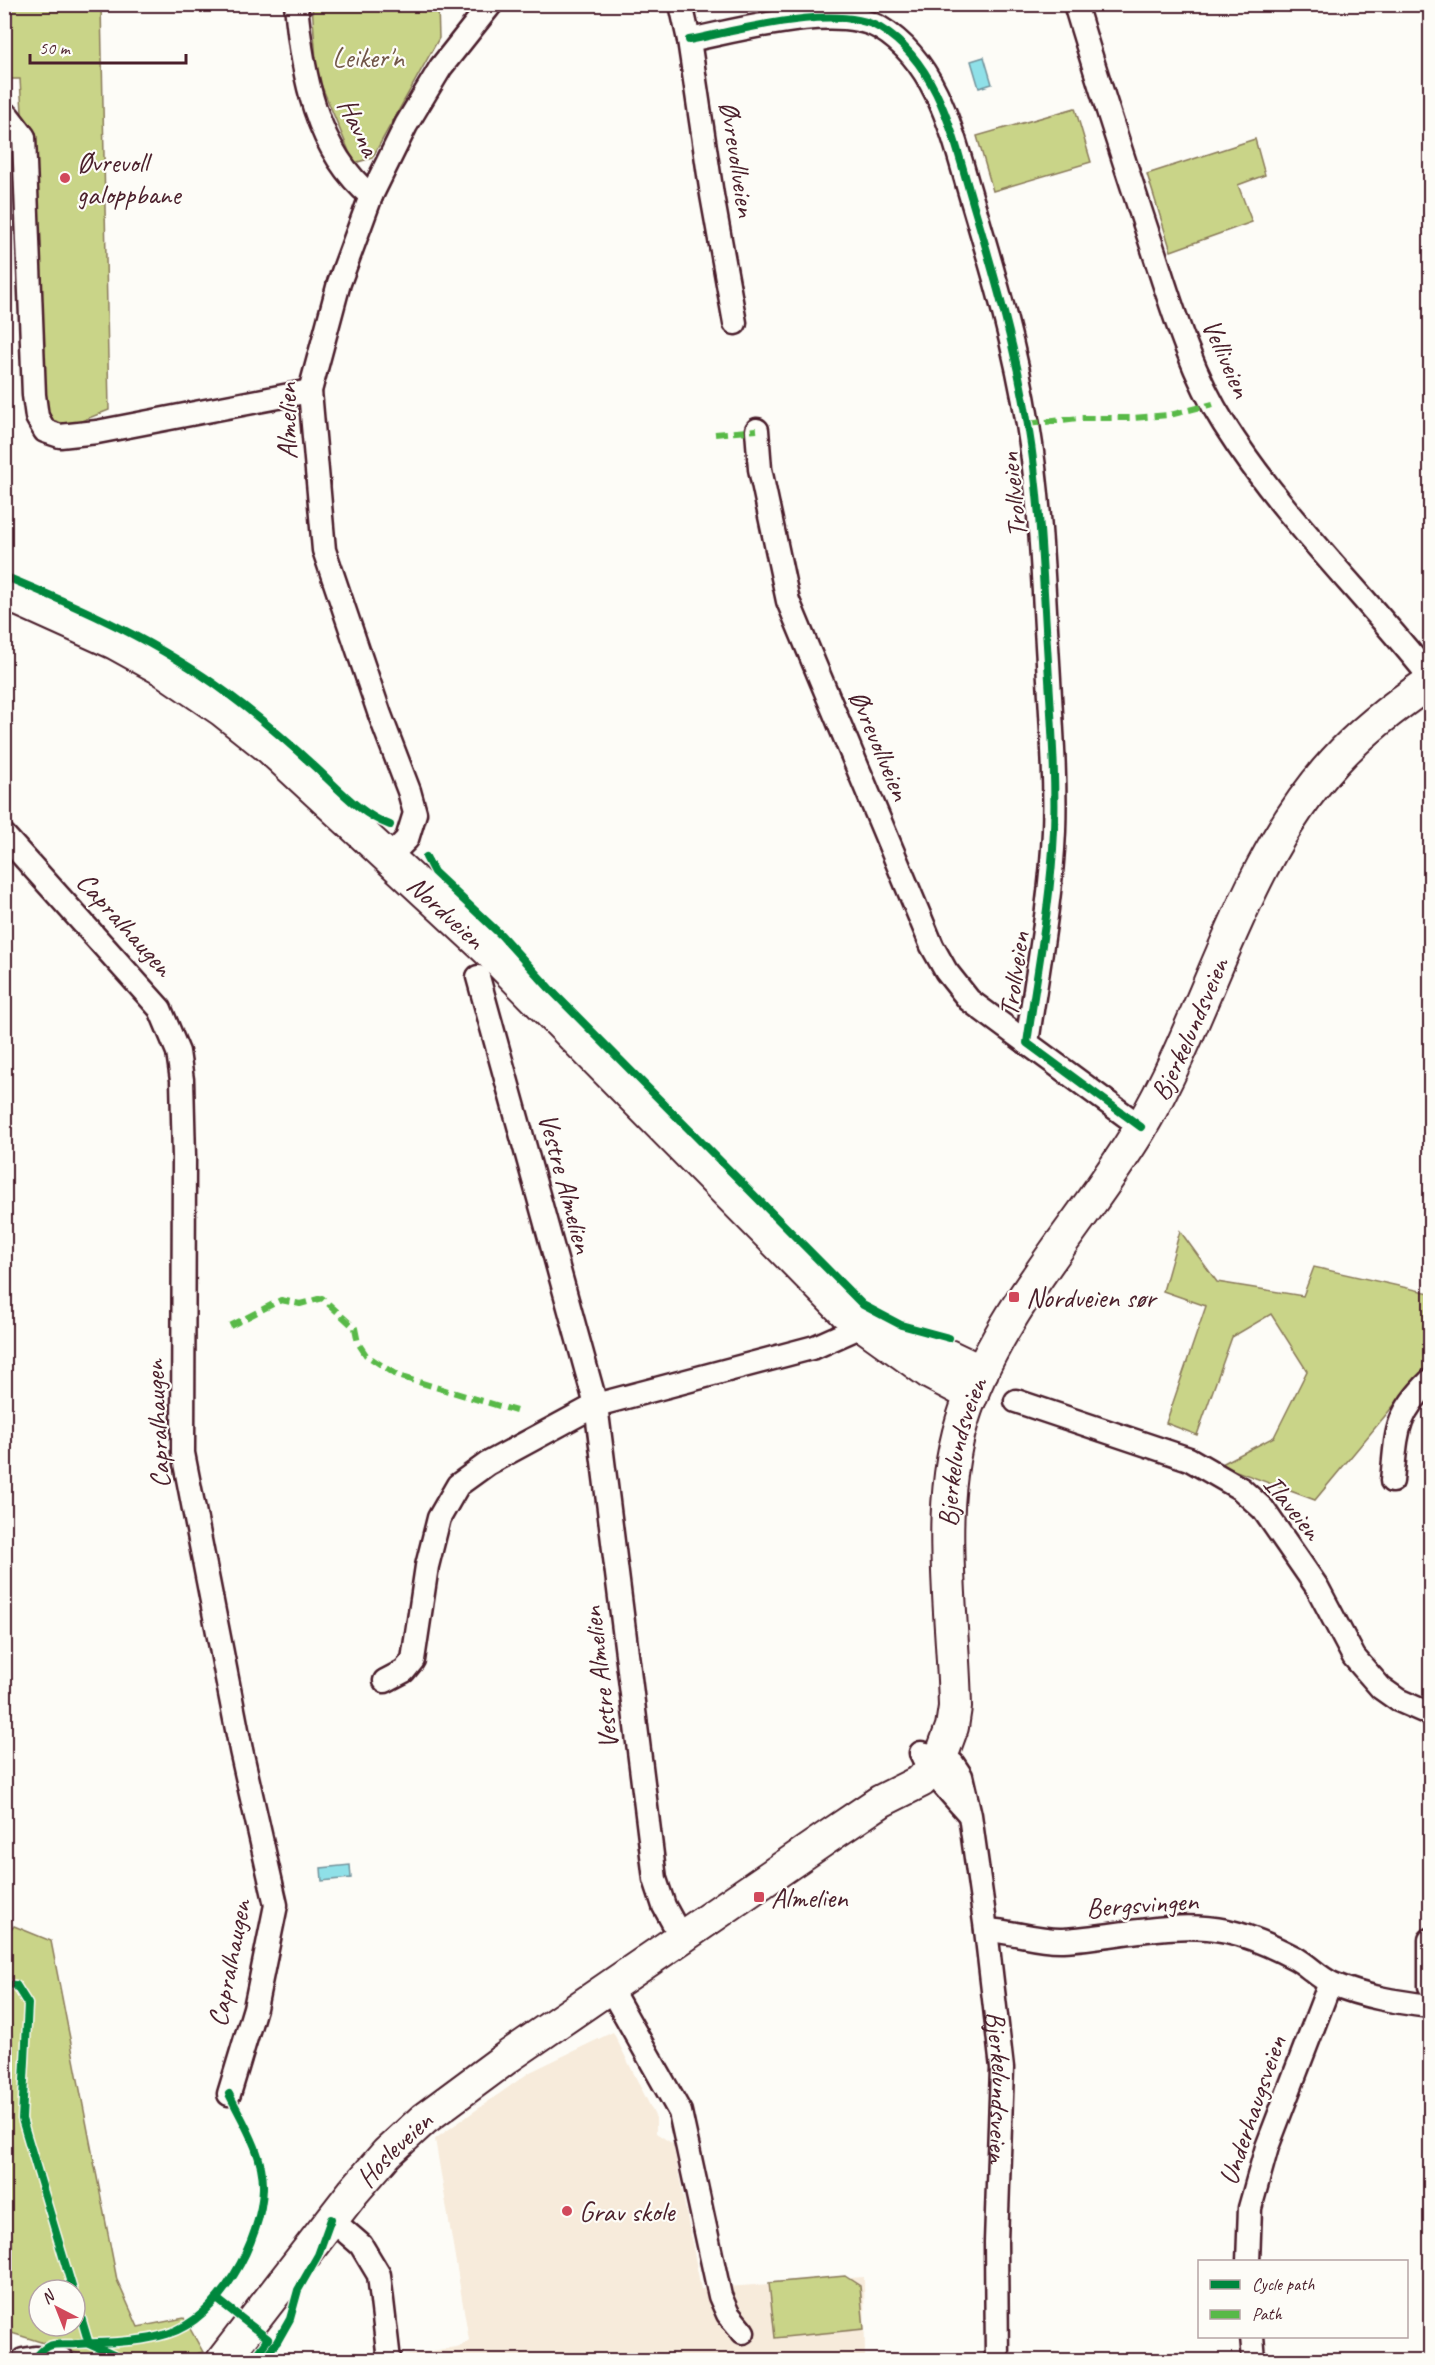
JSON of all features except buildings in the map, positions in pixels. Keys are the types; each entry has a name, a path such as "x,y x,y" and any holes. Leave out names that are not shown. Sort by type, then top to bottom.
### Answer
{"main road":[{"name":"Nordveien","path":"4,593 115,643 191,688 271,749 488,950 845,1312 862,1326 942,1353 977,1384"},
{"name":"Bjerkelundsveien","path":"930,1760 952,1727 955,1707 954,1648 947,1542 949,1499 954,1456 977,1384 1030,1291 1141,1127 1174,1062 1255,881 1293,816 1335,761 1357,739 1431,682"},
{"name":"Hosleveien","path":"223,2361 331,2219 373,2168 424,2119 472,2081 681,1937 881,1801 921,1781 930,1760"}],"street":[{"name":"Havna","path":"296,4 307,83 318,120 352,180 371,196"},
{"name":"Almelien","path":"389,857 407,839 415,813 324,550 310,391 339,283 371,196 406,125 441,67 491,4"},
{"name":"Øvrevollveien","path":"681,4 689,40 735,323"},
{"name":"Velliveien","path":"1075,4 1161,273 1190,353 1213,404 1256,472 1431,677"},
{"name":"Trollveien","path":"689,40 812,18 854,18 870,24 896,40 918,62 951,129 993,269 1008,333 1028,424 1038,506 1053,756 1054,832 1047,902 1027,1043 1141,1127"},
{"path":"8,116 24,137 34,395 37,417 45,431 60,436 97,432 310,391"},
{"name":"Øvrevollveien","path":"757,430 760,469 788,601 932,946 946,971 969,1000 1027,1043"},
{"name":"Capralhaugen","path":"4,835 160,1009 178,1052 182,1080 184,1157 183,1453 240,1750 276,1905 255,2008 229,2094"},
{"name":"Vestre Almelien","path":"478,977 596,1405 655,1879 664,1906 681,1937"},
{"path":"385,1681 404,1671 413,1660 427,1566 439,1518 458,1485 487,1464 596,1405 815,1347 862,1326"},
{"path":"1392,1481 1397,1428 1410,1400 1431,1381"},
{"name":"Ilaveien","path":"1016,1401 1189,1460 1241,1489 1263,1509 1317,1587 1354,1658 1381,1688 1398,1700 1431,1714"},
{"name":"Bjerkelundsveien","path":"930,1760 970,1815 1002,2068 996,2242 997,2361"},
{"name":"Bergsvingen","path":"986,1930 1005,1930 1030,1938 1059,1940 1193,1927 1228,1931 1296,1959 1330,1983 1375,1998 1431,2006"},
{"path":"1431,1940 1431,1986"},
{"name":"Underhaugsveien","path":"1248,2260 1250,2208 1267,2147 1330,1983"},
{"path":"610,1988 680,2112 720,2296 728,2314 743,2332"},
{"path":"331,2219 362,2245 379,2275 389,2361"},
{"path":"1252,2338 1254,2361"},
{"path":"23,2361 34,2358 62,2361"}],"shaded area":[{"name":"Grav skole","path":"613,2032 656,2118 656,2133 673,2144 701,2289 864,2277 865,2360 404,2360 404,2356 461,2346 469,2340 435,2139 530,2072"}],"green space":[{"name":"Øvrevoll galoppbane","path":"4,5 101,5 109,410 64,428 40,413 20,79 5,79"},
{"name":"Leiker'n","path":"312,5 438,5 439,38 372,158 354,163 317,75"},
{"path":"1075,108 1091,162 993,191 977,136"},
{"path":"1255,139 1265,175 1238,185 1252,222 1171,251 1147,174"},
{"path":"1180,1231 1217,1282 1303,1296 1314,1267 1430,1293 1430,1370 1409,1387 1315,1500 1220,1465 1274,1437 1307,1371 1271,1314 1232,1337 1197,1435 1166,1423 1206,1306 1163,1291"},
{"path":"14,1926 51,1941 117,2280 138,2327 184,2318 203,2352 172,2360 99,2360 28,2338 87,2338 87,2278 27,2278 27,2338 5,2331 4,1939"},
{"path":"845,2276 860,2286 864,2329 775,2338 769,2283"}],"water":[{"path":"984,57 992,84 979,88 971,61"},
{"path":"350,1865 351,1878 322,1881 321,1868"}],"marked path":[{"path":"1028,424 1079,418 1170,415 1213,404"},
{"path":"715,434 757,430"},
{"path":"230,1326 281,1300 300,1304 322,1298 355,1328 358,1343 366,1355 398,1376 516,1411"}],"cycle path":[{"path":"689,40 759,25 813,18 861,21 880,28 900,43 917,61 930,82 951,128 1011,340 1028,425 1039,513 1053,746 1054,831 1047,911 1027,1043 1141,1127"},
{"path":"4,576 120,628 175,658 239,702 359,807 390,825"},
{"path":"426,857 434,872 501,935 549,988 863,1305 901,1325 949,1338"},
{"path":"4,1984 16,1985 28,2004 22,2119 69,2278"},
{"path":"35,2358 45,2348 52,2345 134,2341 167,2334 186,2326 220,2295 246,2253 261,2208 263,2188 256,2151 229,2094"},
{"path":"262,2360 277,2342 290,2319 298,2290 318,2255 331,2219"},
{"path":"217,2299 268,2339 252,2360"},
{"path":"87,2337 89,2344 124,2360"}],"place":[{"name":"Øvrevoll galoppbane","path":"65,178"},
{"name":"Nordveien sør","path":"1014,1297"},
{"name":"Almelien","path":"759,1897"},
{"name":"Grav skole","path":"567,2211"}]}
